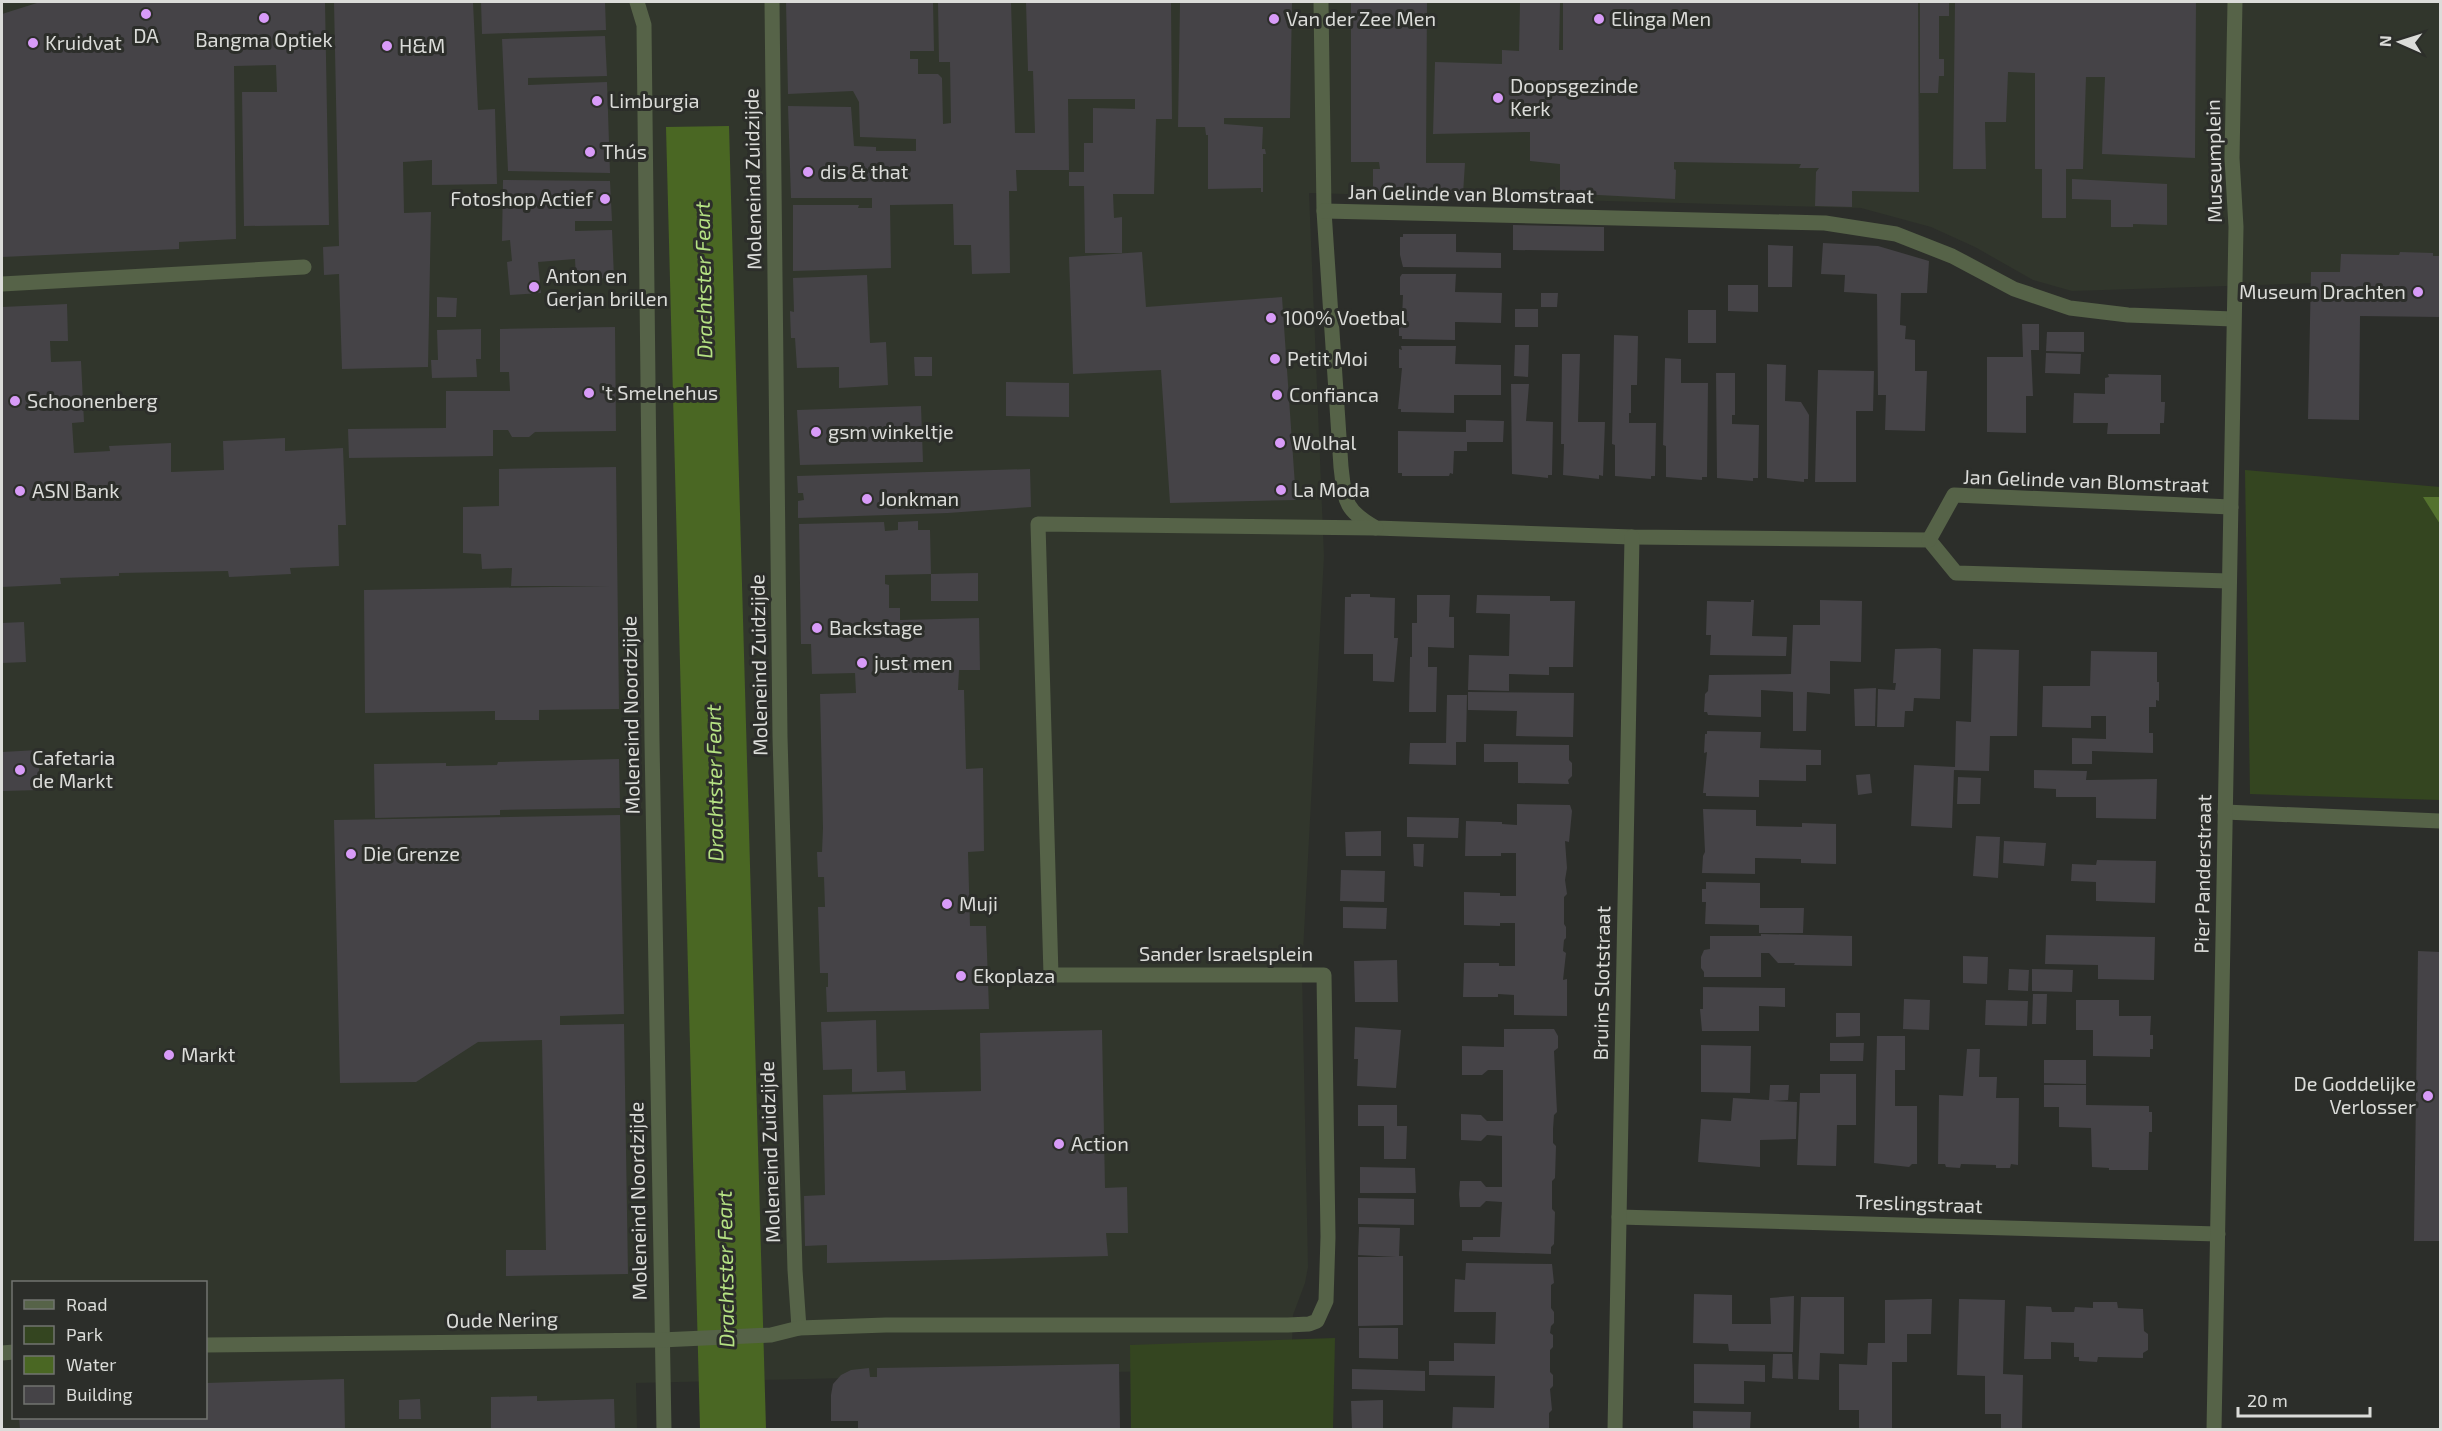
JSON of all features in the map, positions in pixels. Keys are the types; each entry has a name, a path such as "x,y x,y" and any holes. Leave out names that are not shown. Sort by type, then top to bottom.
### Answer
{"street":[{"name":"Moleneind Noordzijde","path":"637,2 644,25 664,1430"},
{"name":"Moleneind Zuidzijde","path":"772,2 780,737 795,1270 799,1328"},
{"path":"1321,2 1324,211"},
{"name":"Museumplein","path":"2233,319 2236,227 2232,158 2235,2"},
{"name":"Jan Gelinde van Blomstraat","path":"1376,528 1358,518 1348,506 1344,493 1324,211 1825,223 1896,234 1952,256 2014,289 2070,308 2128,315 2233,319"},
{"path":"2,284 304,267"},
{"name":"Pier Panderstraat","path":"2214,1430 2233,319"},
{"name":"Jan Gelinde van Blomstraat","path":"1929,540 1954,495 2231,507"},
{"name":"Sander Israelsplein","path":"799,1328 898,1325 1309,1324 1317,1321 1326,1301 1328,1237 1324,975 1051,975 1038,524 1376,528"},
{"path":"1376,528 1632,537 1929,540 1956,573 2229,581"},
{"name":"Bruins Slotstraat","path":"1614,1430 1632,537"},
{"path":"2225,812 2440,821"},
{"name":"Treslingstraat","path":"1619,1217 2218,1234"},
{"name":"Oude Nering","path":"207,1345 661,1340 771,1335 799,1328"}],"shaded area":[{"path":"2,2 2440,2 2440,279 2072,291 2033,280 1975,247 1931,227 1861,208 1309,193 1324,556 1302,971 1308,1267 1305,1283 1293,1315 1292,1345 1245,1369 636,1383 637,1429 2,1430"},
{"path":"2423,497 2440,497 2440,524"}],"green space":[{"path":"2245,470 2440,487 2440,800 2250,794"},
{"path":"1335,1338 1333,1429 1131,1429 1130,1345"}],"water":[{"name":"Drachtster Feart","path":"729,126 766,1429 700,1429 666,127"}],"building":[{"path":"40,2 325,2 329,225 244,226 242,92 277,92 276,65 234,66 236,239 179,242 179,249 2,257 2,14"},
{"path":"334,2 473,2 478,110 495,109 497,184 432,185 432,160 403,162 404,213 431,212 428,367 342,369 339,274 324,275 323,247 339,246"},
{"path":"481,2 605,2 606,30 482,34"},
{"path":"786,2 933,2 934,51 910,51 910,59 918,59 918,74 938,74 942,78 943,124 951,123 950,62 939,62 938,2 1011,2 1015,133 1035,133 1033,71 1028,71 1026,2 1171,2 1172,119 1156,119 1154,194 1113,194 1114,218 1122,217 1122,253 1085,253 1084,186 1069,186 1069,172 1084,172 1084,143 1093,143 1093,108 1135,109 1135,99 1068,99 1069,170 1016,170 1017,191 1009,191 1010,273 972,274 971,245 954,245 953,204 890,205 891,268 793,271 793,205 859,205 858,208 872,208 872,198 791,198 788,106 851,107 854,146 876,147 876,151 916,151 916,139 860,137 859,102 853,91 788,94"},
{"path":"1180,2 1292,2 1290,118 1224,118 1224,124 1263,127 1262,149 1265,149 1266,154 1263,154 1263,192 1261,188 1208,189 1208,135 1206,135 1205,127 1178,127"},
{"path":"1351,2 1427,2 1426,163 1465,163 1463,194 1373,191 1373,169 1380,169 1379,162 1351,162"},
{"path":"1520,2 1560,2 1559,50 1563,50 1563,2 1918,2 1919,192 1852,191 1852,207 1815,206 1816,172 1819,168 1799,168 1801,164 1674,162 1675,199 1560,193 1560,164 1530,161 1530,132 1433,134 1435,62 1502,64 1502,50 1519,51"},
{"path":"1920,2 1949,2 1949,16 1939,16 1939,59 1944,59 1944,76 1939,76 1938,93 1920,93"},
{"path":"1955,2 2196,2 2195,158 2102,154 2105,77 2086,77 2083,169 2066,169 2066,218 2042,218 2042,169 2035,169 2035,73 2008,72 2006,122 1985,122 1986,169 1953,169"},
{"path":"605,36 607,76 528,78 528,85 607,82 610,173 508,171 502,39"},
{"path":"2072,179 2167,184 2167,225 2133,224 2133,227 2111,227 2111,200 2072,199"},
{"path":"503,180 610,181 612,221 575,221 575,231 612,230 614,278 576,279 575,259 538,262 541,293 510,295 507,262 512,261 510,240 502,241"},
{"path":"1513,225 1604,227 1604,251 1513,250"},
{"path":"1403,234 1456,234 1456,252 1501,253 1501,268 1403,267 1400,237 1403,237"},
{"path":"1823,243 1878,246 1929,261 1927,293 1901,293 1900,325 1906,326 1905,339 1915,340 1915,371 1927,371 1925,431 1885,430 1886,395 1878,395 1877,294 1844,292 1845,275 1821,274"},
{"path":"1768,245 1793,246 1792,287 1768,287"},
{"path":"1142,252 1146,307 1282,297 1296,500 1170,503 1161,370 1073,374 1069,257"},
{"path":"2400,252 2433,253 2433,256 2440,256 2440,317 2360,316 2359,420 2308,419 2311,272 2340,272 2341,254 2399,255"},
{"path":"1402,274 1456,274 1455,292 1502,293 1501,323 1455,322 1455,340 1402,339 1402,336 1399,336 1399,318 1402,318 1403,295 1400,295 1400,277"},
{"path":"867,275 870,343 886,342 888,385 839,388 839,367 797,368 795,338 791,338 790,311 794,312 793,278"},
{"path":"1728,285 1758,285 1758,312 1728,311"},
{"path":"1541,293 1558,293 1557,307 1541,307"},
{"path":"437,297 457,298 456,317 437,317"},
{"path":"67,304 68,341 50,341 51,362 81,361 84,422 72,423 74,453 110,451 109,446 171,443 171,472 224,470 223,441 285,438 285,451 343,448 346,525 338,525 339,566 290,568 291,574 229,577 228,571 119,573 119,576 60,578 61,584 2,587 2,307"},
{"path":"1515,309 1538,309 1538,327 1515,327"},
{"path":"1688,310 1716,310 1716,343 1688,343"},
{"path":"2022,324 2039,324 2039,350 2031,350 2033,396 2026,396 2026,433 1987,432 1987,357 2023,357"},
{"path":"615,327 616,431 535,432 529,437 512,437 508,430 493,430 493,456 349,458 348,429 446,428 446,391 510,391 509,372 500,372 500,329"},
{"path":"481,329 481,359 476,359 477,377 432,378 431,360 438,360 437,330"},
{"path":"2047,332 2084,332 2084,352 2046,351"},
{"path":"1614,335 1638,336 1637,385 1631,385 1629,423 1656,423 1655,476 1651,476 1651,479 1615,476 1615,445 1612,444"},
{"path":"1515,345 1529,345 1528,377 1514,376"},
{"path":"1401,346 1456,346 1455,364 1501,365 1501,395 1454,395 1454,413 1401,412 1401,409 1398,409 1402,368 1399,368"},
{"path":"2046,353 2081,354 2080,374 2045,373"},
{"path":"1562,354 1580,354 1578,422 1605,422 1603,476 1599,475 1599,479 1563,475"},
{"path":"914,357 932,357 932,376 915,376"},
{"path":"1665,358 1681,359 1681,383 1708,383 1707,477 1702,477 1702,480 1666,477 1666,446 1663,445"},
{"path":"1767,364 1786,365 1785,401 1801,402 1809,415 1808,479 1804,479 1804,482 1767,478"},
{"path":"1818,370 1874,371 1873,411 1856,411 1856,482 1815,482"},
{"path":"1716,373 1735,373 1735,415 1732,415 1732,424 1759,425 1758,478 1753,478 1753,481 1717,478"},
{"path":"2108,374 2161,375 2161,402 2165,402 2164,423 2160,423 2160,434 2107,434 2108,423 2073,423 2074,393 2105,394 2105,378 2109,377"},
{"path":"1006,382 1069,383 1069,417 1006,416"},
{"path":"1511,384 1529,384 1526,421 1553,422 1552,475 1548,475 1548,478 1512,474"},
{"path":"921,406 923,462 800,465 797,410"},
{"path":"1466,420 1504,421 1503,442 1467,442 1467,451 1454,451 1453,474 1450,473 1449,476 1402,476 1402,473 1398,473 1398,431 1466,432"},
{"path":"616,467 619,709 539,710 539,720 495,720 495,711 365,713 364,590 609,586 511,586 512,568 482,569 481,554 463,553 463,507 499,506 499,469"},
{"path":"1030,469 1031,507 948,513 798,518 798,501 804,500 803,493 798,493 797,476"},
{"path":"918,521 918,530 930,530 931,574 885,575 885,584 889,585 889,608 900,608 900,620 979,618 980,670 959,670 958,690 964,690 966,769 983,768 984,851 968,852 970,926 986,926 989,1009 827,1012 828,973 820,973 818,907 825,907 824,877 818,877 817,852 822,852 823,828 820,694 856,693 855,673 812,674 811,644 801,644 799,524 884,522 885,531 898,530 898,522"},
{"path":"978,573 978,601 931,601 931,574"},
{"path":"1351,594 1395,598 1394,638 1398,638 1394,682 1373,681 1373,654 1344,654 1345,597 1351,597"},
{"path":"1417,595 1450,595 1449,617 1454,617 1454,648 1428,647 1428,667 1437,667 1436,712 1409,712 1412,623 1417,623"},
{"path":"1477,595 1550,596 1550,601 1575,601 1573,667 1549,667 1549,675 1509,674 1509,691 1468,690 1469,655 1509,656 1510,614 1476,613"},
{"path":"1754,600 1752,636 1787,637 1786,656 1710,655 1711,635 1706,635 1707,601 1751,602"},
{"path":"1820,600 1862,601 1861,662 1830,661 1830,694 1807,692 1806,731 1793,731 1793,692 1761,690 1761,717 1708,715 1704,712 1709,675 1791,674 1793,625 1820,625"},
{"path":"24,622 26,662 2,663 2,623"},
{"path":"1895,649 1941,649 1940,699 1914,698 1913,711 1905,711 1904,727 1877,727 1878,689 1895,690 1896,683 1893,683"},
{"path":"1973,649 2019,650 2017,736 1990,736 1989,771 1954,770 1952,828 1911,826 1914,765 1955,767 1956,721 1971,722"},
{"path":"2091,651 2157,652 2159,701 2156,700 2156,707 2149,707 2149,733 2153,733 2153,753 2092,751 2092,764 2072,764 2072,738 2106,739 2106,716 2091,716 2091,728 2042,727 2043,686 2090,686"},
{"path":"1876,688 1875,726 1855,726 1854,689"},
{"path":"1468,692 1574,693 1573,737 1516,736 1517,711 1468,710"},
{"path":"1447,695 1467,695 1466,742 1456,742 1456,765 1409,764 1410,743 1446,743"},
{"path":"1707,731 1761,732 1760,748 1821,750 1821,765 1806,765 1806,781 1759,780 1759,797 1706,796 1706,793 1703,793 1707,752 1704,753 1705,734"},
{"path":"1484,744 1569,745 1572,776 1568,780 1569,784 1518,783 1518,762 1484,762"},
{"path":"38,750 40,790 2,791 2,752"},
{"path":"619,759 620,808 500,810 500,815 375,818 374,764 497,765 498,762"},
{"path":"2034,770 2087,771 2086,780 2157,779 2156,819 2096,818 2096,797 2056,797 2056,789 2034,788"},
{"path":"1870,774 1872,793 1858,795 1856,775"},
{"path":"1958,777 1981,778 1980,804 1957,804"},
{"path":"1517,804 1570,805 1572,811 1569,842 1565,841 1567,894 1564,897 1566,938 1563,951 1566,953 1563,980 1567,979 1567,1016 1514,1015 1514,995 1463,997 1464,963 1499,963 1499,966 1515,966 1515,923 1500,923 1500,926 1464,925 1464,892 1516,896 1516,853 1501,853 1501,856 1465,856 1466,821 1502,822 1502,824 1517,825"},
{"path":"1703,809 1756,810 1756,826 1802,827 1802,823 1836,824 1836,864 1801,863 1801,859 1755,858 1755,874 1702,873 1705,852"},
{"path":"620,815 624,1014 560,1016 560,1025 624,1024 628,1274 506,1276 506,1250 546,1250 542,1040 478,1042 416,1082 340,1083 334,820"},
{"path":"1407,817 1459,818 1458,838 1407,837"},
{"path":"1381,831 1381,856 1346,856 1345,832"},
{"path":"1976,836 2000,837 1998,878 1973,876"},
{"path":"2004,841 2046,843 2044,866 2003,863"},
{"path":"1413,844 1424,844 1423,867 1414,866"},
{"path":"2097,860 2156,861 2155,903 2096,901 2096,882 2071,881 2072,864 2096,865"},
{"path":"1341,870 1385,871 1384,902 1340,901"},
{"path":"1706,882 1760,883 1760,908 1804,908 1803,933 1759,933 1759,925 1705,924 1706,902 1702,902 1702,889 1706,889"},
{"path":"1343,907 1387,908 1386,929 1343,928"},
{"path":"1761,934 1852,936 1852,966 1778,963 1769,953 1761,953 1761,977 1704,977 1701,957 1704,950 1710,949 1710,936 1761,936"},
{"path":"2046,935 2155,937 2154,980 2098,979 2098,965 2045,964"},
{"name":"De Goddelijke Verlosser","path":"2418,951 2440,952 2440,1241 2414,1241"},
{"path":"1963,956 1988,957 1987,984 1963,983"},
{"path":"1397,960 1398,1002 1355,1002 1354,961"},
{"path":"2009,969 2029,970 2028,991 2008,990"},
{"path":"2032,969 2073,970 2072,992 2032,991"},
{"path":"1703,987 1785,988 1785,1007 1759,1006 1759,1031 1702,1031 1700,1009 1703,1009"},
{"path":"2033,994 2047,994 2046,1024 2032,1024"},
{"path":"1904,999 1930,1000 1929,1030 1903,1029"},
{"path":"1986,1000 2028,1001 2027,1026 1985,1025"},
{"path":"2076,1000 2119,1000 2119,1016 2151,1016 2150,1035 2153,1035 2153,1049 2150,1049 2150,1057 2093,1056 2093,1030 2076,1030"},
{"path":"1836,1013 1860,1013 1860,1036 1836,1037"},
{"path":"876,1020 877,1072 905,1071 906,1090 852,1092 852,1069 823,1070 821,1022"},
{"path":"1355,1027 1401,1030 1396,1088 1357,1086 1358,1059 1354,1059"},
{"path":"1504,1029 1554,1029 1558,1036 1558,1048 1554,1051 1557,1112 1554,1115 1553,1129 1553,1143 1556,1146 1552,1209 1555,1212 1554,1244 1551,1247 1551,1254 1462,1251 1462,1240 1473,1240 1473,1237 1500,1237 1502,1202 1486,1201 1480,1207 1460,1207 1459,1194 1460,1181 1481,1181 1486,1187 1502,1187 1502,1136 1487,1135 1481,1141 1461,1140 1461,1114 1481,1115 1487,1121 1503,1121 1503,1070 1488,1070 1482,1075 1462,1075 1462,1046 1504,1047"},
{"path":"1102,1030 1105,1188 1127,1187 1128,1233 1106,1233 1108,1256 827,1263 827,1245 805,1246 804,1196 825,1195 823,1095 981,1091 980,1033"},
{"path":"1877,1036 1905,1036 1905,1070 1895,1070 1895,1106 1917,1106 1917,1164 1909,1167 1874,1163"},
{"path":"1830,1043 1864,1043 1863,1061 1830,1061"},
{"path":"1701,1045 1751,1046 1750,1093 1701,1092"},
{"path":"1967,1049 1980,1049 1979,1077 1997,1077 1996,1098 2019,1098 2018,1165 2011,1164 2010,1168 1996,1168 1996,1165 1961,1164 1960,1168 1938,1164 1939,1095 1963,1096"},
{"path":"2044,1060 2086,1060 2086,1084 2044,1083"},
{"path":"1820,1074 1856,1074 1856,1125 1837,1125 1836,1166 1797,1165 1800,1093 1820,1093"},
{"path":"1770,1085 1789,1085 1788,1100 1773,1101 1797,1102 1796,1139 1760,1140 1760,1167 1698,1162 1701,1119 1731,1121 1733,1098 1769,1100"},
{"path":"2044,1085 2086,1085 2086,1105 2149,1106 2149,1112 2152,1112 2152,1132 2149,1132 2148,1170 2109,1170 2109,1168 2092,1167 2091,1128 2059,1127 2059,1107 2044,1107"},
{"path":"1358,1105 1397,1105 1397,1126 1407,1126 1406,1159 1384,1159 1384,1126 1358,1126"},
{"path":"1360,1167 1415,1168 1416,1193 1360,1193"},
{"path":"1358,1198 1414,1199 1414,1225 1358,1224"},
{"path":"1359,1227 1400,1228 1399,1256 1403,1256 1403,1325 1358,1326 1358,1257 1396,1257 1358,1255"},
{"path":"1466,1263 1552,1264 1554,1283 1551,1285 1551,1308 1554,1312 1554,1323 1550,1333 1553,1335 1553,1347 1550,1350 1550,1372 1553,1375 1553,1386 1550,1389 1552,1410 1549,1413 1549,1430 1452,1430 1453,1407 1494,1408 1495,1376 1429,1375 1429,1361 1454,1361 1454,1343 1495,1344 1496,1312 1454,1312 1455,1279 1465,1280"},
{"path":"1694,1294 1732,1295 1732,1324 1771,1324 1770,1298 1794,1296 1793,1352 1729,1351 1728,1344 1693,1343"},
{"path":"1801,1297 1844,1297 1844,1354 1820,1353 1819,1380 1798,1379"},
{"path":"1932,1299 1931,1334 1907,1334 1907,1362 1892,1362 1892,1430 1859,1430 1859,1410 1839,1410 1839,1364 1867,1365 1868,1343 1885,1343 1885,1300"},
{"path":"1959,1299 2005,1300 2003,1374 2023,1375 2022,1430 2001,1430 2001,1414 1985,1414 1985,1376 1957,1375"},
{"path":"2093,1302 2117,1302 2118,1308 2143,1309 2144,1331 2148,1334 2148,1350 2143,1353 2143,1358 2098,1357 2097,1362 2079,1361 2079,1357 2074,1357 2074,1343 2051,1342 2051,1359 2024,1359 2026,1306 2051,1307 2052,1312 2074,1312 2075,1307 2093,1308"},
{"path":"1359,1328 1398,1328 1398,1359 1359,1358"},
{"path":"1773,1354 1792,1354 1793,1379 1772,1378"},
{"path":"1119,1364 1120,1430 858,1430 858,1421 831,1421 833,1384 841,1375 851,1370 869,1368 870,1377 877,1377 877,1368"},
{"path":"1694,1364 1765,1365 1765,1382 1744,1381 1744,1404 1694,1403"},
{"path":"1352,1369 1425,1371 1425,1391 1352,1389"},
{"path":"344,1379 345,1430 20,1430 19,1419 207,1419 207,1383"},
{"path":"537,1396 537,1401 614,1399 615,1430 491,1430 491,1397"},
{"path":"420,1399 421,1419 399,1419 399,1400"},
{"path":"1383,1400 1383,1430 1352,1430 1351,1401"},
{"path":"1693,1411 1751,1412 1750,1430 1693,1430"}],"place":[{"name":"DA","path":"146,14"},
{"name":"Bangma Optiek","path":"264,18"},
{"name":"Van der Zee Men","path":"1274,19"},
{"name":"Elinga Men","path":"1599,19"},
{"name":"Kruidvat","path":"33,43"},
{"name":"H&M","path":"387,46"},
{"name":"Doopsgezinde Kerk","path":"1498,98"},
{"name":"Limburgia","path":"597,101"},
{"name":"Thús","path":"590,152"},
{"name":"dis & that","path":"808,172"},
{"name":"Fotoshop Actief","path":"605,199"},
{"name":"Anton en Gerjan brillen","path":"534,287"},
{"name":"Museum Drachten","path":"2418,292"},
{"name":"100% Voetbal","path":"1271,318"},
{"name":"Petit Moi","path":"1275,359"},
{"name":"'t Smelnehus","path":"589,393"},
{"name":"Confianca","path":"1277,395"},
{"name":"Schoonenberg","path":"15,401"},
{"name":"gsm winkeltje","path":"816,432"},
{"name":"Wolhal","path":"1280,443"},
{"name":"La Moda","path":"1281,490"},
{"name":"ASN Bank","path":"20,491"},
{"name":"Jonkman","path":"867,499"},
{"name":"Backstage","path":"817,628"},
{"name":"just men","path":"862,663"},
{"name":"Cafetaria de Markt","path":"20,770"},
{"name":"Die Grenze","path":"351,854"},
{"name":"Muji","path":"947,904"},
{"name":"Ekoplaza","path":"961,976"},
{"name":"Markt","path":"169,1055"},
{"name":"De Goddelijke Verlosser","path":"2428,1096"},
{"name":"Action","path":"1059,1144"}]}
